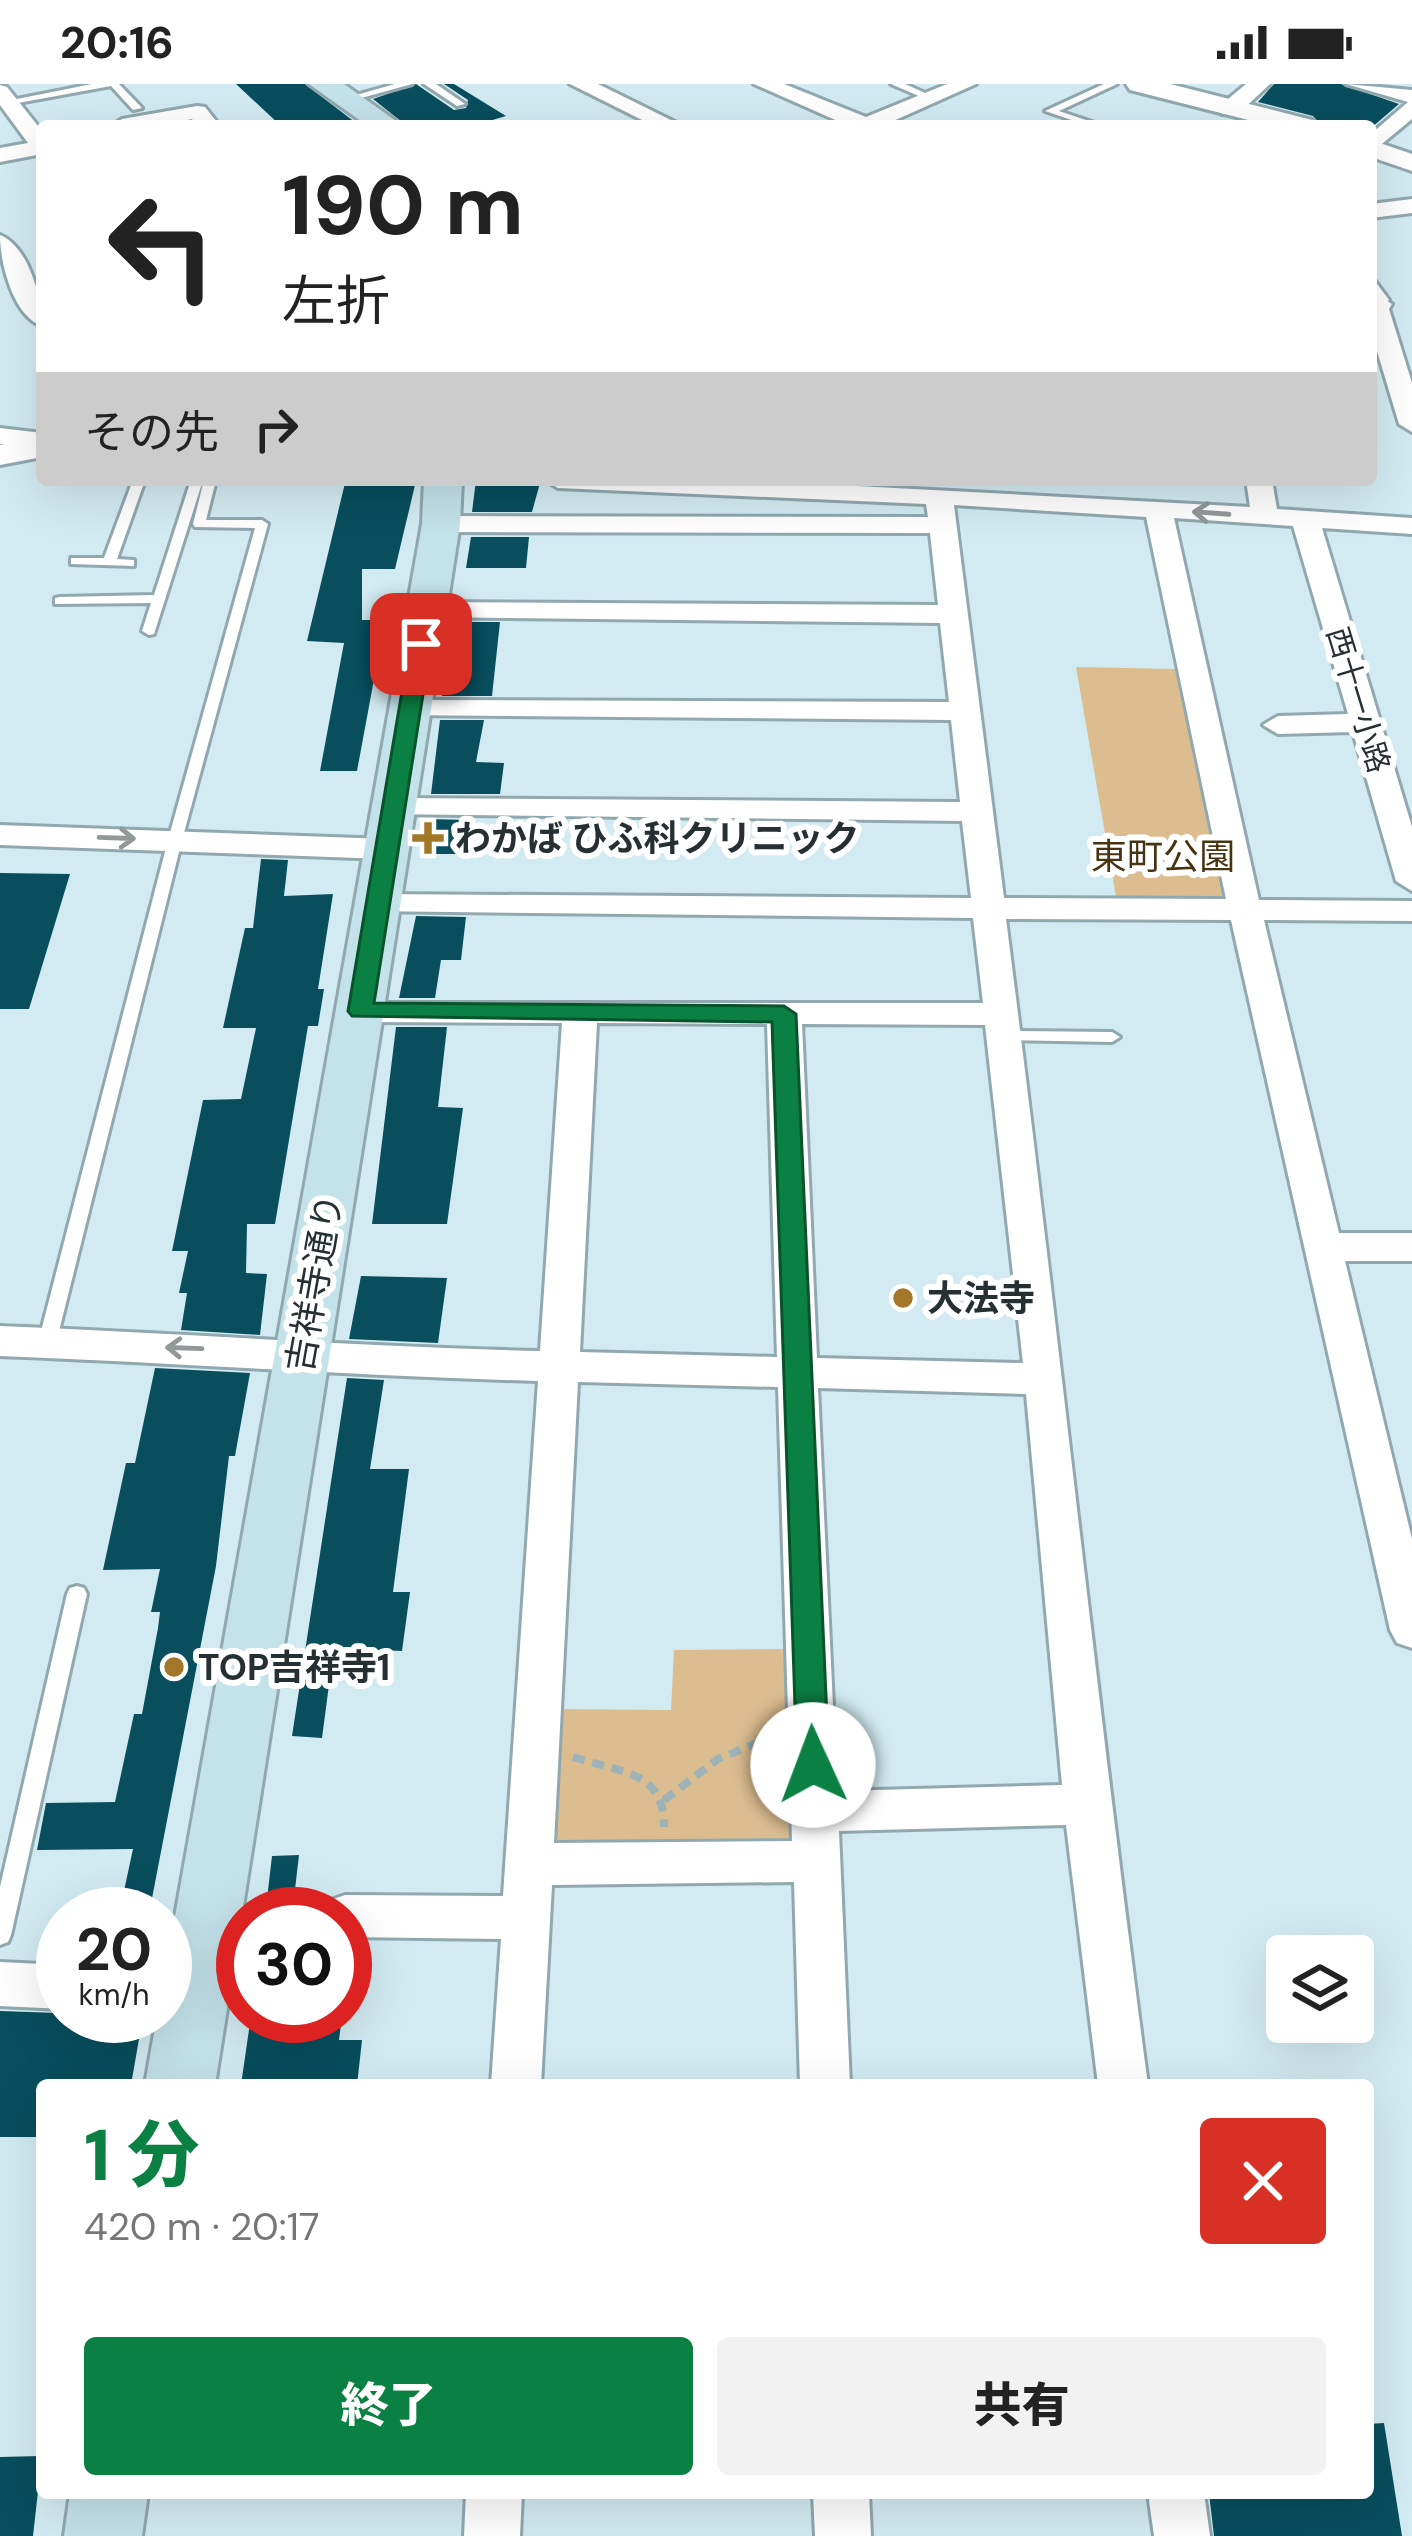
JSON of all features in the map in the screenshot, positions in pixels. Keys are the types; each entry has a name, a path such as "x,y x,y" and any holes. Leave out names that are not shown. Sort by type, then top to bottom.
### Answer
{"main road":[{"path":"336,92 379,120"},
{"name":"吉祥寺通り","path":"234,1887 301,1357 442,502"},
{"name":"吉祥寺通り","path":"192,1975 216,1937"},
{"name":"吉祥寺通り","path":"180,2043 180,2079"},
{"path":"103,2536 108,2499"}],"street":[{"path":"580,84 659,120"},
{"path":"765,84 852,120"},
{"path":"881,120 921,108 964,84"},
{"path":"1139,84 1260,120"},
{"path":"1230,109 1259,84"},
{"path":"1358,84 1412,96"},
{"path":"3,96 36,138"},
{"path":"1377,141 1412,107"},
{"path":"129,117 197,112 204,120"},
{"path":"0,154 36,145"},
{"path":"1377,149 1412,163"},
{"path":"1377,210 1412,206"},
{"path":"0,242 36,309"},
{"path":"1377,297 1412,305"},
{"path":"1377,311 1412,424"},
{"path":"0,436 36,443"},
{"path":"0,455 36,446"},
{"path":"802,486 923,499"},
{"path":"1260,486 1265,517"},
{"path":"442,502 923,499 1091,492 1158,509 1412,526"},
{"path":"923,499 953,614 1045,1379 1087,1804 1122,2079"},
{"path":"1158,509 1245,910 1412,1630"},
{"name":"西十一小路","path":"1305,519 1412,881"},
{"path":"426,611 953,614"},
{"path":"410,709 964,711"},
{"path":"1278,725 1365,723"},
{"path":"0,835 175,840 390,828 975,812"},
{"path":"379,904 1412,911"},
{"path":"361,1011 784,1014 1002,1025"},
{"path":"516,2079 580,1012"},
{"path":"784,1014 825,2079"},
{"path":"1323,1247 1412,1247"},
{"path":"0,1340 259,1351 301,1357 1045,1379"},
{"path":"815,1812 1087,1804"},
{"path":"528,1864 817,1861"},
{"path":"372,1916 525,1918"},
{"path":"0,1984 36,1986"},
{"path":"492,2536 494,2499"},
{"path":"841,2499 843,2536"},
{"path":"1177,2499 1182,2536"}],"lane":[{"path":"3,96 111,84 129,117"},
{"path":"336,92 407,84"},
{"path":"429,84 460,104"},
{"path":"896,84 921,108"},
{"path":"1080,120 1050,111 1112,84"},
{"path":"1059,120 1068,116"},
{"path":"109,562 137,486"},
{"path":"149,632 195,486"},
{"path":"46,1342 262,524 199,524 208,486"},
{"path":"76,561 129,563"},
{"path":"60,601 160,599"},
{"path":"1002,1025 1112,1037"},
{"path":"0,1935 77,1594"}],"path":[{"path":"534,1748 598,1762 652,1784 664,1800 718,1759 759,1742 772,1726 811,1717"}],"green space":[{"name":"東町公園","path":"1076,667 1176,669 1230,911 1118,908"},
{"path":"793,1649 795,1843 564,1849 544,1834 551,1709 671,1710 674,1650"}],"building":[{"path":"236,84 305,84 352,120 275,120"},
{"path":"416,84 454,110 466,108 468,100 444,84 454,84 506,116 399,120 373,99"},
{"path":"1274,84 1341,84 1399,104 1377,123 1317,120 1258,102"},
{"path":"344,486 415,486 395,569 362,569 362,620 385,620 357,771 320,771 344,643 307,641"},
{"path":"475,486 539,486 532,512 472,512"},
{"path":"471,537 529,537 526,568 466,568"},
{"path":"463,622 500,622 492,696 442,696 455,631 461,631"},
{"path":"440,720 484,720 476,762 504,763 500,794 431,794"},
{"path":"425,819 470,820 467,854 420,854"},
{"path":"261,859 288,860 284,896 333,894 318,989 324,989 318,1026 308,1026 275,1224 247,1224 246,1273 267,1274 260,1335 181,1330 187,1293 179,1293 188,1251 172,1251 203,1100 241,1099 256,1028 223,1028 245,928 253,928"},
{"path":"0,873 70,874 29,1009 0,1009"},
{"path":"416,916 466,917 461,960 441,960 435,998 399,998"},
{"path":"396,1027 447,1027 438,1107 463,1108 447,1224 372,1224"},
{"path":"361,1276 447,1278 438,1343 349,1339"},
{"path":"155,1368 250,1373 235,1456 229,1456 216,1566 154,1887 125,1887 133,1849 37,1850 46,1803 115,1802 134,1714 142,1714 160,1612 151,1612 160,1569 103,1570 126,1463 135,1463"},
{"path":"347,1378 384,1380 370,1469 409,1469 393,1592 410,1592 402,1651 380,1650 378,1662 332,1662 322,1738 292,1736"},
{"path":"299,1855 295,1887 268,1887 272,1856"},
{"path":"0,2011 36,2012 36,2043 138,2043 132,2079 36,2079 36,2137 0,2137"},
{"path":"247,2043 362,2043 358,2079 242,2079"},
{"path":"1384,2423 1402,2536 1214,2536 1210,2499 1374,2499 1374,2424"},
{"path":"36,2456 33,2536 0,2536 0,2457"}],"place":[{"name":"わかば ひふ科クリニック","path":"428,838"},
{"name":"大法寺","path":"903,1298"},
{"name":"TOP吉祥寺1","path":"174,1667"}],"route":[{"path":"421,644 361,1011 784,1014 813,1765"}]}
